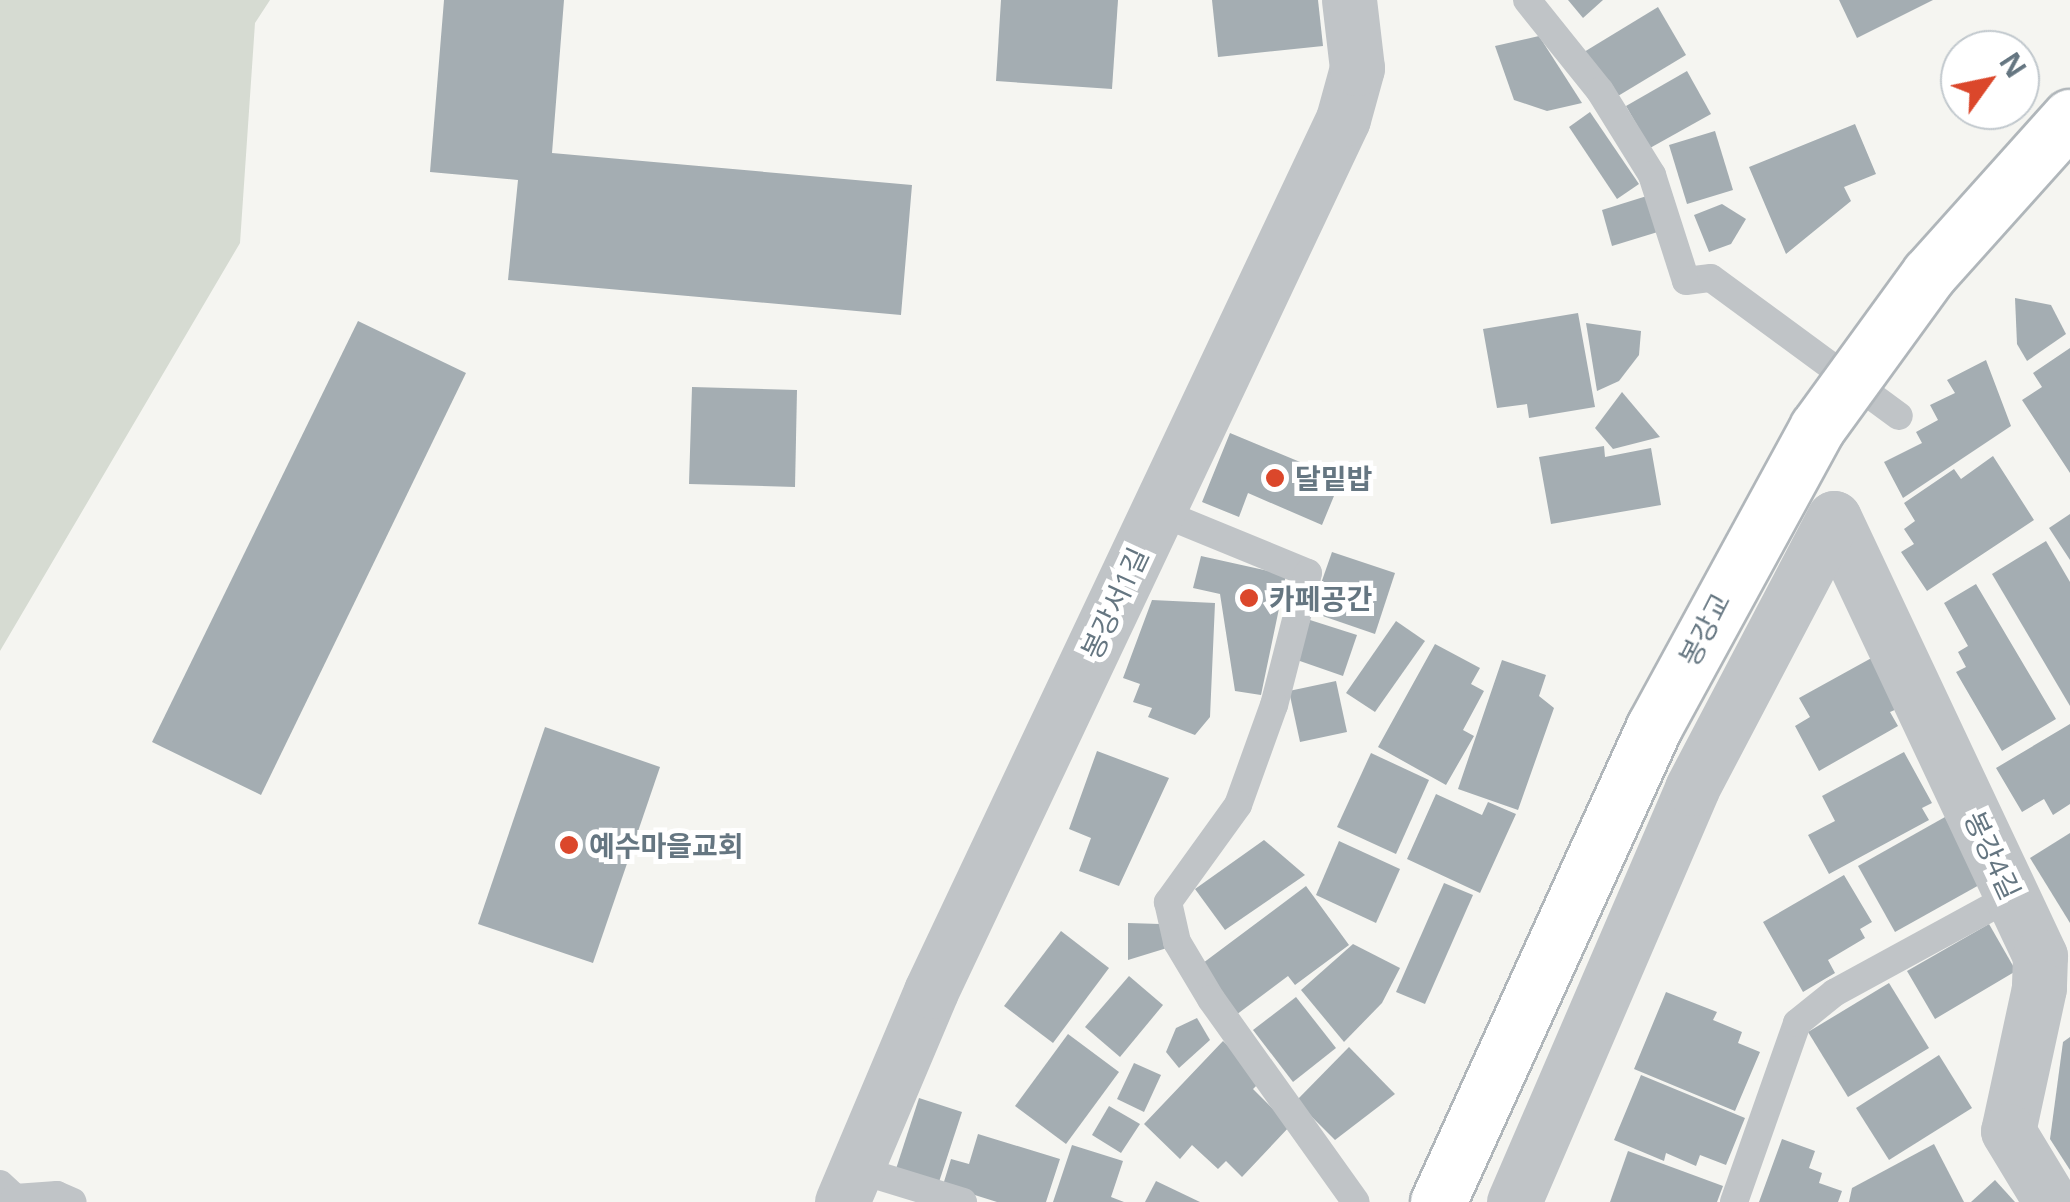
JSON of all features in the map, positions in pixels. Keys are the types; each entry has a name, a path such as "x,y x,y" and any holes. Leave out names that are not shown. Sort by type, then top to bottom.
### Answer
{"street":[{"name":"봉강서1길","path":"849,1186 932,991 1350,102 1357,68 1349,0"},
{"name":"봉강교","path":"1438,1202 1654,727 1818,428 1929,274 2070,117"},
{"name":"봉강4길","path":"1514,1202 1692,788 1834,518 2012,896 2056,963 2008,1131 2051,1202"}],"lane":[{"path":"1527,0 1600,92 1652,175 1686,280 1711,278 1899,416"},
{"path":"1157,511 1308,573 1274,705 1238,804 1168,902 1177,942 1210,1000 1356,1202"},
{"path":"1734,1202 1797,1022 1834,993 2012,896"},
{"path":"0,1184 15,1198 57,1195 73,1202"},
{"path":"849,1186 964,1202"}],"shaded area":[{"path":"0,0 270,0 255,23 240,243 0,651"}],"building":[{"path":"444,0 564,0 552,153 912,185 901,315 508,280 518,180 430,172"},
{"path":"1001,0 1118,0 1112,89 996,81"},
{"path":"1212,0 1318,0 1323,46 1218,57"},
{"path":"1568,0 1603,0 1583,18"},
{"path":"1839,0 1933,0 1857,38"},
{"path":"1658,7 1686,55 1613,99 1584,52"},
{"path":"1539,36 1582,103 1547,111 1514,100 1495,46"},
{"path":"1687,71 1711,114 1650,148 1626,106"},
{"path":"1590,112 1639,184 1617,199 1569,127"},
{"path":"1855,124 1876,174 1844,187 1851,201 1786,254 1749,167"},
{"path":"1715,131 1733,190 1687,204 1669,145"},
{"path":"1650,195 1661,231 1612,246 1602,210"},
{"path":"1722,204 1746,219 1731,244 1709,252 1694,215"},
{"path":"2015,298 2051,305 2066,334 2027,361 2017,344"},
{"path":"1578,313 1595,407 1529,418 1527,404 1497,408 1483,329"},
{"path":"358,321 466,373 261,795 152,742"},
{"path":"1586,323 1641,331 1639,355 1619,381 1597,391"},
{"path":"2070,348 2070,473 2022,400 2042,387 2033,373"},
{"path":"1986,360 2011,426 1903,498 1884,462 1922,443 1916,432 1938,420 1930,405 1955,393 1947,380"},
{"path":"692,387 797,390 795,487 689,484"},
{"path":"1622,392 1660,437 1613,449 1595,428"},
{"path":"1230,433 1341,479 1322,525 1248,493 1239,517 1202,502"},
{"path":"1604,446 1605,457 1651,448 1661,505 1551,524 1539,457"},
{"path":"1993,456 2034,520 1927,591 1901,552 1914,544 1904,529 1915,521 1904,503 1954,469 1961,479"},
{"path":"2070,514 2070,560 2049,528"},
{"path":"2046,541 2070,582 2070,706 1992,574"},
{"path":"1332,552 1395,573 1375,634 1311,612"},
{"path":"1201,556 1286,575 1261,695 1235,691 1220,594 1193,588"},
{"path":"1976,584 2056,719 2002,751 1956,672 1966,667 1958,652 1968,646 1944,603"},
{"path":"1152,600 1215,603 1210,717 1195,735 1148,717 1152,708 1133,702 1140,684 1123,678"},
{"path":"1310,620 1357,635 1343,676 1297,660"},
{"path":"1396,621 1425,641 1375,712 1346,693"},
{"path":"1435,644 1480,668 1471,684 1484,691 1463,730 1474,736 1446,785 1378,747"},
{"path":"1886,650 1897,709 1890,712 1898,726 1819,771 1795,726 1810,717 1799,698"},
{"path":"1502,660 1546,675 1539,696 1554,708 1518,810 1458,789"},
{"path":"1336,681 1347,732 1300,742 1289,691"},
{"path":"2070,724 2070,804 2053,815 2044,799 2022,812 1996,768"},
{"name":"예수마을교회","path":"545,727 660,767 593,963 478,924"},
{"path":"1097,751 1169,778 1119,886 1079,871 1091,838 1069,829"},
{"path":"1904,752 1932,803 1922,808 1929,820 1829,874 1808,835 1835,821 1822,796"},
{"path":"1371,753 1429,780 1396,854 1337,827"},
{"path":"1436,794 1482,815 1488,802 1516,814 1480,893 1407,859"},
{"path":"1945,817 1981,884 1895,932 1858,866"},
{"path":"2070,833 2070,923 2030,858"},
{"path":"1264,840 1305,875 1225,930 1195,889"},
{"path":"1339,841 1400,869 1376,923 1316,895"},
{"path":"1844,875 1872,922 1860,929 1865,938 1828,960 1835,973 1803,992 1763,922"},
{"path":"1444,883 1473,895 1425,1004 1396,992"},
{"path":"1306,886 1349,945 1295,985 1288,976 1236,1015 1199,966"},
{"path":"1128,923 1160,924 1167,948 1128,960"},
{"path":"1989,924 2016,971 1935,1019 1907,971"},
{"path":"1061,931 1109,968 1053,1043 1004,1006"},
{"path":"1353,944 1400,968 1382,1003 1344,1042 1301,990"},
{"path":"1129,976 1163,1005 1120,1057 1085,1027"},
{"path":"1889,983 1929,1048 1848,1097 1808,1032"},
{"path":"1666,992 1717,1012 1713,1020 1742,1032 1738,1043 1760,1052 1735,1111 1634,1069"},
{"path":"1296,997 1336,1048 1293,1082 1253,1030"},
{"path":"1197,1018 1210,1040 1179,1068 1166,1052 1176,1028"},
{"path":"1068,1034 1119,1072 1066,1144 1015,1106"},
{"path":"2070,1037 2070,1170 2050,1139 2063,1042"},
{"path":"1223,1041 1263,1079 1253,1089 1290,1126 1242,1177 1226,1161 1218,1169 1192,1145 1180,1159 1144,1124"},
{"path":"1349,1047 1395,1094 1335,1140 1296,1101"},
{"path":"1939,1055 1972,1108 1889,1160 1856,1108"},
{"path":"1134,1063 1161,1075 1144,1112 1117,1099"},
{"path":"1641,1075 1745,1118 1726,1165 1700,1155 1696,1166 1666,1153 1664,1161 1614,1140"},
{"path":"919,1098 962,1112 938,1185 895,1172"},
{"path":"1109,1106 1140,1124 1121,1153 1092,1135"},
{"path":"978,1134 1060,1159 1046,1202 997,1202 943,1185 951,1159 969,1164"},
{"path":"1782,1139 1815,1151 1809,1168 1822,1173 1819,1183 1842,1191 1838,1202 1759,1202"},
{"path":"1934,1144 1964,1202 1849,1202 1852,1188"},
{"path":"1072,1145 1123,1161 1111,1197 1124,1202 1053,1202"},
{"path":"1628,1151 1723,1186 1717,1202 1610,1202"},
{"path":"1995,1180 2015,1202 1971,1202"},
{"path":"1156,1181 1200,1202 1145,1202"}],"place":[{"name":"달밑밥","path":"1275,478"},
{"name":"카페공간","path":"1249,598"},
{"name":"예수마을교회","path":"569,845"}]}
